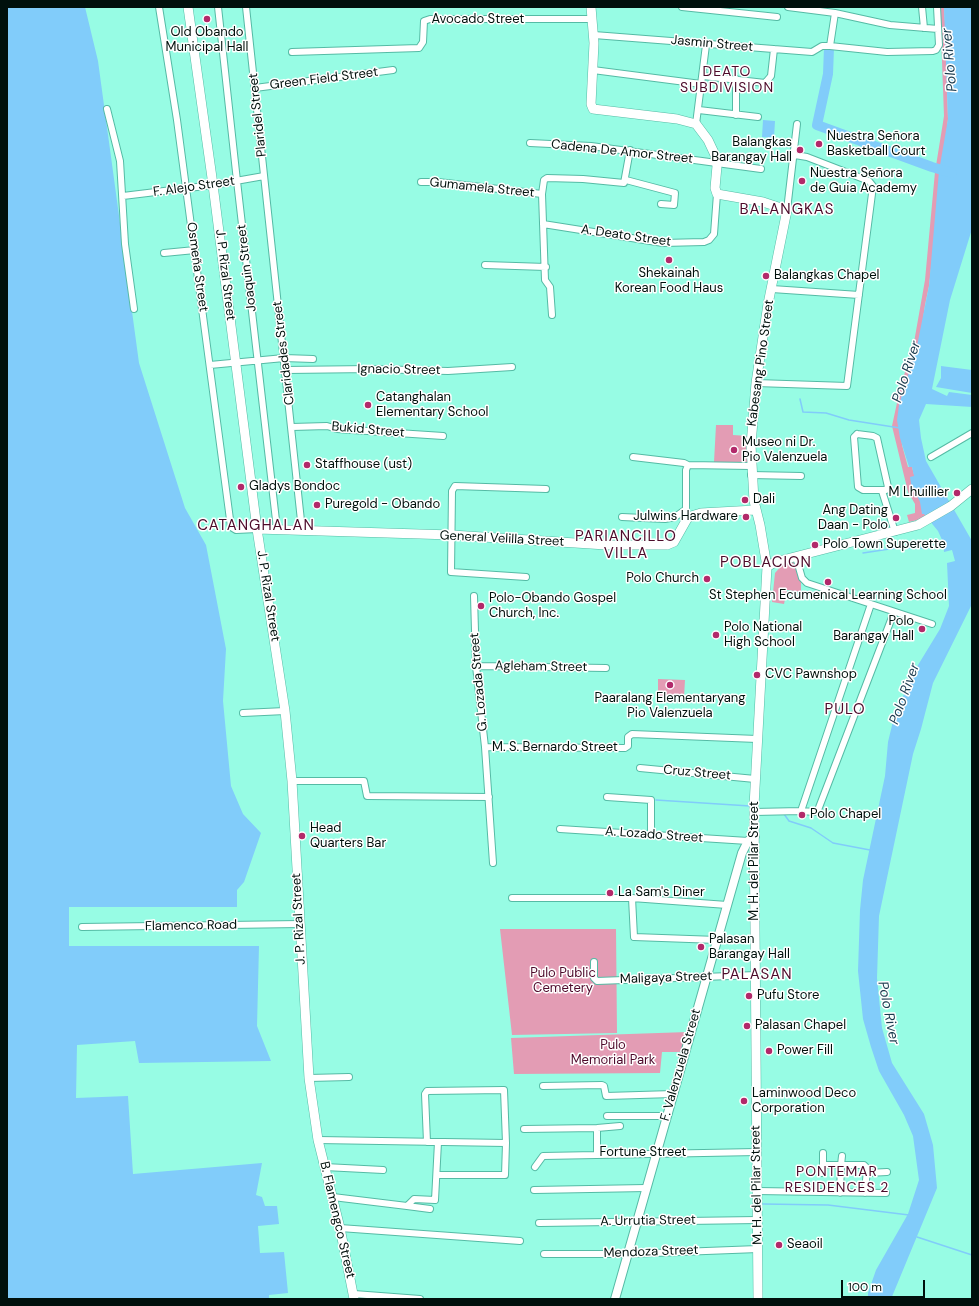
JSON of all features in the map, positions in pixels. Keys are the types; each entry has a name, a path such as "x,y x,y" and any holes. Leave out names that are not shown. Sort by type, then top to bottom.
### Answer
{"main road":[{"name":"J. P. Rizal Street","path":"188,7 258,529 285,711 292,781 309,1078 318,1140"},
{"path":"591,7 594,35 591,104 593,108 677,119 696,124 708,140 718,162 715,188 717,194 763,202 787,210"},
{"name":"Kabesang Pino Street","path":"767,567 760,525 755,510 751,476 751,424 756,383 787,210"},
{"path":"767,567 771,563 895,532 932,519 972,489"},
{"path":"686,514 755,510"},
{"name":"General Velilla Street","path":"258,529 452,535 606,545 668,545 674,542 678,537 686,514"},
{"name":"M. H. del Pilar Street","path":"758,1299 756,975 751,838 754,812 767,567"},
{"name":"B. Flamengco Street","path":"318,1140 333,1197 354,1296"}],"street":[{"name":"Osmeña Street","path":"159,7 195,250 231,527 236,530 258,529"},
{"name":"Joaquin Street","path":"218,7 236,181 278,529"},
{"name":"Plaridel Street","path":"246,7 264,176"},
{"path":"682,7 777,17"},
{"path":"788,7 831,11 890,25 938,29"},
{"path":"922,7 924,28"},
{"path":"831,11 830,46 887,52 933,51 936,50 939,45 937,7"},
{"name":"Avocado Street","path":"292,52 419,48 423,42 424,21 430,19 592,20"},
{"name":"Jasmin Street","path":"594,35 611,35 706,45 812,52 822,46 830,46"},
{"path":"696,124 699,110 706,45"},
{"path":"703,76 765,83 771,76 774,49"},
{"name":"Green Field Street","path":"255,88 393,70"},
{"path":"593,70 701,84"},
{"path":"736,80 736,115"},
{"path":"107,109 118,149 123,196 125,244 134,309"},
{"path":"699,110 758,117"},
{"path":"787,210 795,155 797,124"},
{"name":"Cadena De Amor Street","path":"530,143 591,146 630,150 761,169"},
{"path":"630,150 626,180 675,193 674,205 661,204"},
{"path":"756,383 847,386 873,186 869,181 807,157 795,155"},
{"name":"F. Alejo Street","path":"123,196 213,185 264,176"},
{"name":"Claridades Street","path":"264,176 302,530"},
{"name":"Gumamela Street","path":"421,182 438,182 542,194 545,179 583,179 623,184 626,180"},
{"path":"542,194 546,267 545,280 550,287 552,315"},
{"name":"A. Deato Street","path":"543,224 663,243 704,242 709,240 714,234 717,194"},
{"path":"164,253 195,250"},
{"path":"485,265 546,267"},
{"path":"772,289 858,295"},
{"path":"210,365 284,358 313,359"},
{"name":"Ignacio Street","path":"286,370 371,369 448,371 512,367"},
{"name":"Bukid Street","path":"292,427 327,426 336,429 443,436"},
{"path":"931,457 972,433"},
{"path":"856,434 873,436 877,438 888,487 886,490 882,491 863,490 858,487 854,437 856,434"},
{"path":"633,456 684,463 688,465 751,466"},
{"path":"622,517 665,519 686,514 686,470 688,465"},
{"path":"751,476 801,476"},
{"path":"526,577 451,572 452,491 455,486 546,489"},
{"path":"882,491 895,532"},
{"path":"796,557 805,582 932,624"},
{"name":"G. Lozada Street","path":"474,596 476,666 485,747 493,863"},
{"path":"801,811 871,604"},
{"path":"754,812 816,812 894,612"},
{"name":"Agleham Street","path":"476,666 606,668"},
{"path":"243,712 285,711"},
{"name":"M. S. Bernardo Street","path":"485,747 625,748 628,746 628,737 632,734 758,739"},
{"name":"Cruz Street","path":"640,768 755,779"},
{"path":"292,781 364,781 367,796 489,797"},
{"path":"607,798 652,800 651,835"},
{"name":"A. Lozado Street","path":"560,829 651,835 751,838"},
{"name":"F. Valenzuela Street","path":"615,1299 742,853 751,838"},
{"path":"512,898 632,898 727,905"},
{"path":"632,898 634,937 717,940"},
{"name":"Flamenco Road","path":"82,927 300,924"},
{"name":"Maligaya Street","path":"594,962 594,978 597,981 756,975"},
{"path":"309,1078 349,1077"},
{"path":"543,1086 602,1085 604,1086 606,1096 673,1094"},
{"path":"427,1142 425,1094 427,1091 502,1090 505,1093 506,1143 504,1176 437,1174"},
{"path":"607,1116 667,1116"},
{"path":"524,1129 597,1128 620,1126"},
{"path":"597,1128 597,1154"},
{"path":"318,1140 506,1143"},
{"path":"407,1206 414,1199 436,1199 438,1142"},
{"name":"Fortune Street","path":"535,1167 543,1156 757,1152"},
{"path":"822,1173 823,1153"},
{"path":"840,1193 842,1156"},
{"path":"823,1165 864,1165 867,1168 868,1173 865,1193"},
{"path":"325,1167 383,1170"},
{"path":"868,1173 887,1172"},
{"path":"534,1190 646,1188"},
{"path":"757,1191 886,1193"},
{"path":"333,1197 430,1209"},
{"name":"A. Urrutia Street","path":"539,1223 758,1220"},
{"path":"340,1228 520,1242"},
{"name":"Mendoza Street","path":"544,1254 628,1254 758,1249"},
{"path":"354,1296 420,1299"}],"green space":[{"path":"940,7 944,7 948,119 929,286 919,349 899,405 902,445 908,467 912,467 926,518 909,522 907,515 915,513 915,504 908,492 892,426 901,384 913,348 925,280 935,172 944,116"},
{"name":"Museo ni Dr. Pio Valenzuela","path":"716,425 733,425 733,435 748,436 748,462 714,462"},
{"path":"795,561 801,580 801,592 787,590 784,604 772,602 775,573 783,564"},
{"path":"658,679 685,680 684,697 658,696"},
{"name":"Pulo Public Cemetery","path":"500,929 616,929 617,1033 512,1035"},
{"name":"Pulo Memorial Park","path":"688,1032 682,1052 662,1052 660,1073 514,1074 511,1038"}],"water":[{"path":"7,7 85,7 98,61 139,363 185,508 206,545 226,649 223,701 231,786 243,814 261,833 244,882 237,890 237,907 69,907 69,946 259,946 257,1026 271,1061 139,1063 135,1041 77,1045 76,1098 128,1096 133,1174 262,1163 256,1195 262,1197 265,1206 277,1206 279,1224 258,1226 260,1253 284,1252 288,1293 269,1295 269,1299 7,1299"},
{"name":"Polo River","path":"944,7 972,7 972,229 950,300 932,389 947,396 949,392 972,395 972,407 926,404 919,420 926,461 972,541 972,604 933,683 913,754 879,916 877,978 882,1028 892,1063 924,1114 933,1145 937,1188 891,1299 868,1299 868,1293 876,1270 908,1214 919,1180 913,1136 904,1115 879,1071 871,1047 863,1019 858,971 860,910 863,880 885,776 888,742 894,717 912,676 916,677 918,671 915,670 940,629 949,606 947,563 955,561 952,550 944,552 943,542 938,531 924,514 922,514 920,502 914,489 912,489 910,477 914,476 912,467 909,467 900,438 897,420 899,405 917,346 929,286 939,171 948,119"},
{"path":"763,120 775,121 774,138 762,137"},
{"path":"941,366 972,370 972,393 936,387 941,378"}],"waterway":[{"path":"829,48 828,74 817,125 952,173"},
{"path":"800,399 803,412 826,413 849,420 900,428"},
{"path":"863,553 896,548 928,548 944,544"},
{"path":"656,800 750,806"},
{"path":"784,814 789,821 811,828 833,843 870,850"},
{"path":"763,1204 828,1205 909,1215"},
{"path":"917,1237 972,1255"}],"place":[{"name":"Old Obando Municipal Hall","path":"207,19"},
{"name":"Nuestra Señora Basketball Court","path":"819,144"},
{"name":"Balangkas Barangay Hall","path":"800,150"},
{"name":"Nuestra Señora de Guia Academy","path":"802,181"},
{"name":"Shekainah Korean Food Haus","path":"669,260"},
{"name":"Balangkas Chapel","path":"766,276"},
{"name":"Catanghalan Elementary School","path":"368,405"},
{"name":"Museo ni Dr. Pio Valenzuela","path":"734,450"},
{"name":"Staffhouse (ust)","path":"307,465"},
{"name":"Gladys Bondoc","path":"241,487"},
{"name":"M Lhuillier","path":"957,493"},
{"name":"Dali","path":"745,500"},
{"name":"Puregold - Obando","path":"317,505"},
{"name":"Julwins Hardware","path":"746,517"},
{"name":"Ang Dating Daan - Polo","path":"896,518"},
{"name":"Polo Town Superette","path":"815,545"},
{"name":"Polo Church","path":"707,579"},
{"name":"St Stephen Ecumenical Learning School","path":"828,582"},
{"name":"Polo-Obando Gospel Church, Inc.","path":"481,606"},
{"name":"Polo Barangay Hall","path":"922,629"},
{"name":"Polo National High School","path":"716,635"},
{"name":"CVC Pawnshop","path":"757,675"},
{"name":"Paaralang Elementaryang Pio Valenzuela","path":"670,685"},
{"name":"Polo Chapel","path":"802,815"},
{"name":"Head Quarters Bar","path":"302,836"},
{"name":"La Sam's Diner","path":"610,893"},
{"name":"Palasan Barangay Hall","path":"701,947"},
{"name":"Pufu Store","path":"749,996"},
{"name":"Palasan Chapel","path":"747,1026"},
{"name":"Power Fill","path":"769,1051"},
{"name":"Laminwood Deco Corporation","path":"744,1101"},
{"name":"Seaoil","path":"779,1245"}],"district":[{"name":"DEATO SUBDIVISION","path":"727,80"},
{"name":"BALANGKAS","path":"787,210"},
{"name":"CATANGHALAN","path":"256,526"},
{"name":"PARIANCILLO VILLA","path":"626,546"},
{"name":"POBLACION","path":"766,563"},
{"name":"PULO","path":"845,710"},
{"name":"PALASAN","path":"757,975"},
{"name":"PONTEMAR RESIDENCES 2","path":"837,1180"}]}
